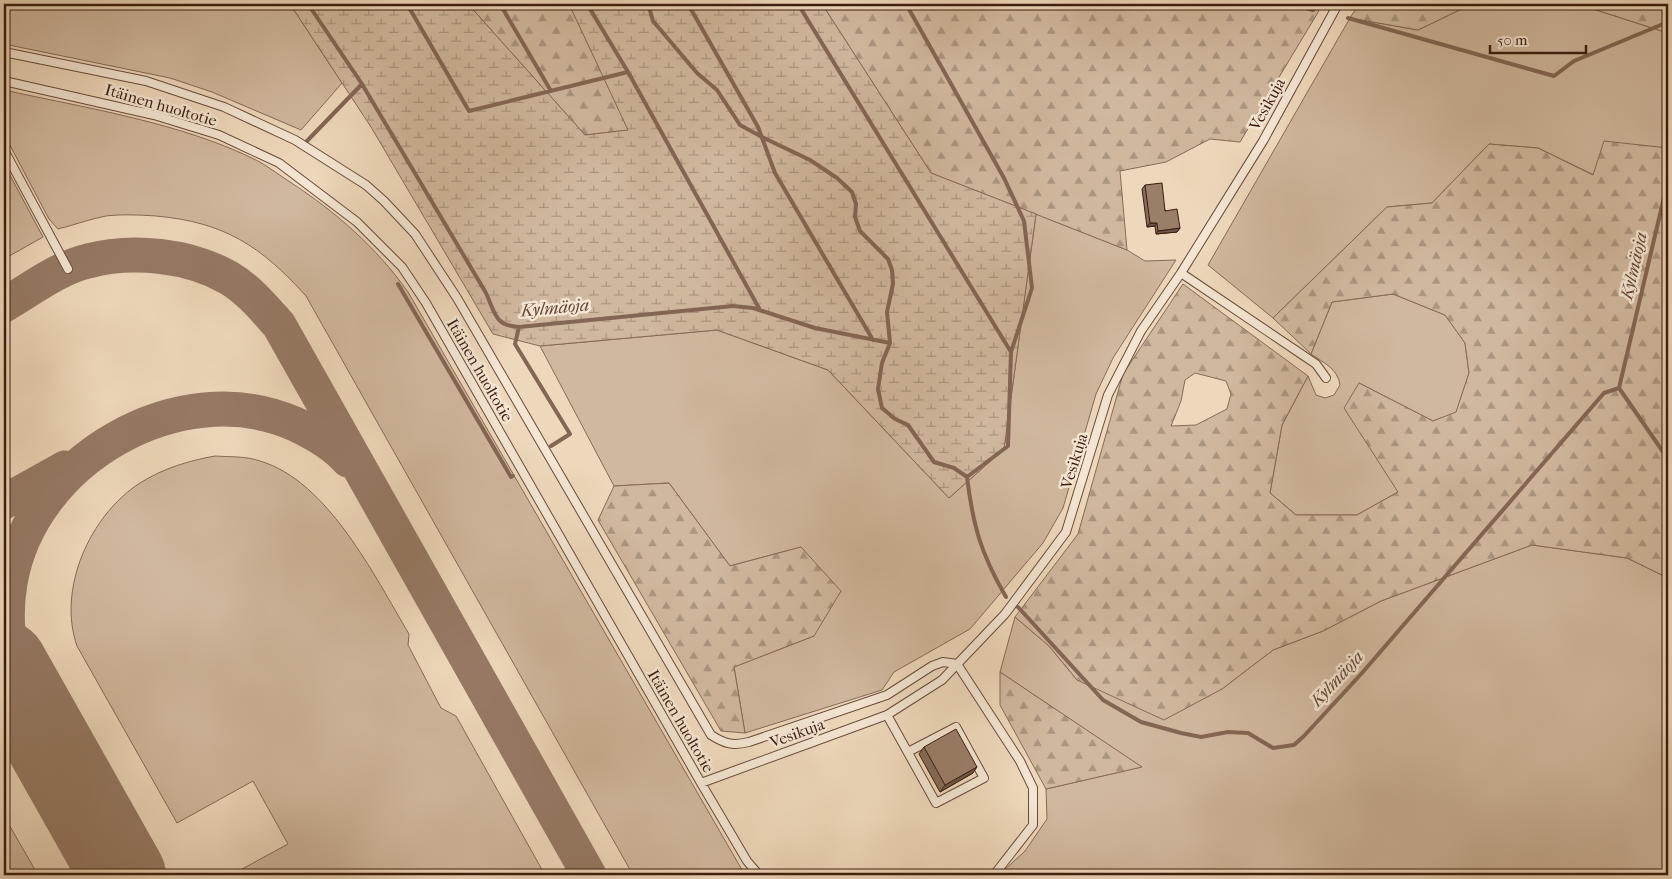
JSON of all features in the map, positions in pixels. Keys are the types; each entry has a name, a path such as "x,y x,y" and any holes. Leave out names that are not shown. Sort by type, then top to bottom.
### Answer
{"lane":[{"name":"Vesikuja","path":"701,783 887,714 942,680 1005,614 1066,532 1108,395 1141,331 1263,141 1338,4"},
{"path":"4,52 146,82 224,107 295,140 366,185 384,201 415,234 457,298 711,736 723,743 734,746 748,742 887,694 932,666 944,662 957,664 1020,761 1033,788 1033,825 994,875"},
{"name":"Itäinen huoltotie","path":"4,81 154,115 219,135 279,163 357,222 402,267 426,303 701,783 758,875"},
{"path":"4,150 68,269"},
{"path":"1180,273 1308,359 1326,378"},
{"path":"887,714 936,803 984,778 956,727 908,752"}],"green space":[{"path":"4,4 290,4 342,83 301,130 212,92 170,78 4,44"},
{"path":"290,4 468,4 585,135 628,130 569,4 822,4 931,173 1036,214 1004,449 949,498 828,370 717,330 540,346 493,334 371,127"},
{"path":"468,4 569,4 629,130 585,135"},
{"path":"822,4 1323,4 1240,142 1210,139 1166,162 1120,171 1127,250 931,173"},
{"path":"1359,4 1472,4 1418,30 1350,18"},
{"path":"1472,4 1531,4 1593,9 1668,33 1668,149 1594,175 1538,148 1489,144 1432,203 1387,207 1273,318 1208,265 1350,18 1418,30"},
{"path":"1531,4 1668,4 1668,33 1593,9"},
{"path":"4,90 134,118 198,136 229,148 262,163 307,193 369,245 408,292 745,875 633,875 306,296 257,250 221,231 202,224 156,216 118,215 100,217 58,229 49,219 4,134"},
{"path":"1604,141 1668,148 1668,578 1627,558 1532,545 1381,601 1323,631 1273,650 1222,689 1164,720 1077,680 1049,646 1015,617 1078,534 1123,374 1183,284 1308,376 1282,425 1270,493 1296,515 1357,515 1398,492 1344,408 1359,383 1433,421 1456,412 1469,373 1465,343 1445,315 1393,294 1332,302 1311,354 1273,318 1387,207 1432,203 1489,144 1538,148 1593,175","holes":["1195,373 1226,381 1231,394 1227,409 1196,425 1171,426 1181,401 1185,380"]},
{"path":"4,164 43,237 4,259"},
{"path":"1036,214 1127,250 1145,261 1176,260 1113,358 1096,394 1063,508 1043,543 970,629 894,672 882,690 745,733 734,667 814,636 801,547 730,566 669,483 614,486 540,346 717,330 828,370 949,498 1004,449"},
{"path":"1393,294 1445,315 1465,343 1469,373 1456,413 1433,421 1359,383 1398,492 1357,515 1296,515 1270,493 1282,425 1308,376 1316,395 1325,398 1334,395 1340,385 1339,379 1333,371 1311,354 1332,302"},
{"path":"215,456 255,459 285,472 307,488 328,509 365,559 409,634 408,645 441,708 456,716 545,875 231,875 288,844 253,781 177,823 77,646 72,624 71,601 82,555 106,514 122,497 140,483 167,469"},
{"path":"669,483 730,566 801,547 841,591 814,636 734,667 745,733 721,731 598,520 614,486"},
{"path":"1532,545 1627,558 1668,578 1668,875 999,875 1025,851 1047,819 1046,789 1141,767 1000,672 1015,617 1049,646 1077,680 1222,689 1273,650 1323,631 1381,601"},
{"path":"1000,672 1142,767 1046,789 1000,705"},
{"path":"4,816 38,875 4,875"}],"building":[{"path":"1162,183 1165,211 1177,209 1180,228 1158,231 1157,223 1150,223 1145,185"},
{"path":"956,729 977,767 945,785 924,747"}],"waterway":[{"name":"Kylmäoja","path":"308,4 362,84 486,293 494,312 500,321 505,324 519,327 733,306 753,308 815,328 890,343"},
{"path":"407,4 469,111 628,72 760,310"},
{"path":"500,4 551,91"},
{"path":"587,4 628,72"},
{"name":"Kylmäoja","path":"648,4 653,21 697,73 717,90 740,125 810,160 837,178 852,192 856,204 855,217 860,231 888,259 892,270 893,284 887,312 890,343 882,363 878,389 882,408 895,419 908,425 934,462 954,468 967,477 979,539 990,567 1006,597"},
{"path":"688,4 758,127 775,173 873,340"},
{"path":"798,4 1011,352 1008,446 967,477"},
{"path":"906,4 1004,178 1024,221 1032,288 1011,352"},
{"path":"1291,4 1313,10"},
{"name":"Kylmäoja","path":"1348,18 1554,76 1574,61 1668,22"},
{"path":"307,141 362,84"},
{"name":"Kylmäoja","path":"1668,149 1666,189 1619,388 1668,459"},
{"path":"398,284 511,477 513,476"},
{"path":"519,327 515,344 570,434 551,446"},
{"name":"Kylmäoja","path":"1018,607 1103,700 1141,722 1201,737 1228,732 1248,733 1273,748 1294,745 1362,673 1604,393 1619,388"}],"taxiway":[{"path":"4,305 44,280 77,264 123,255 160,256 196,264 229,278 256,299 279,325 589,875"},
{"path":"35,719 18,680 13,663 7,617 8,594 23,539 47,499 79,465 117,438 160,419 205,410 251,411 295,424 323,439 348,460"},
{"path":"4,502 65,468"}],"runway":[{"path":"4,664 123,875"}]}
